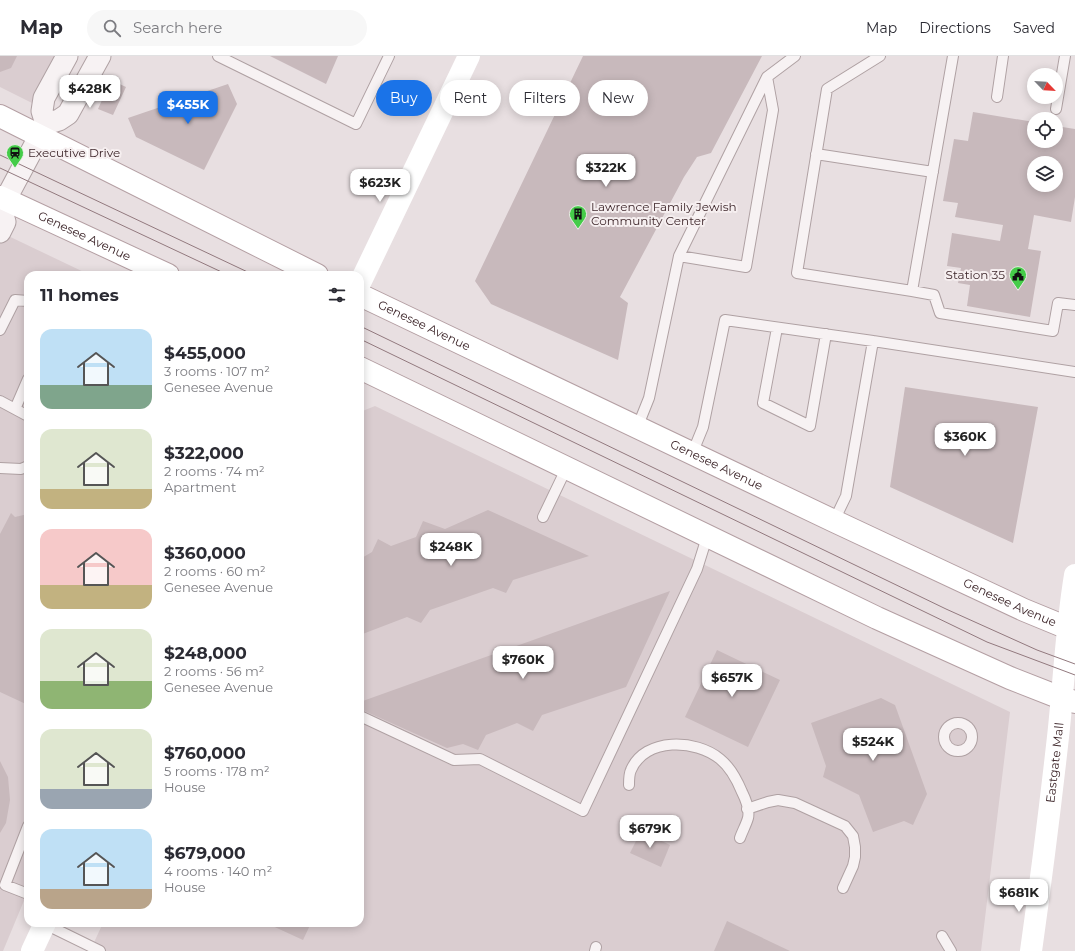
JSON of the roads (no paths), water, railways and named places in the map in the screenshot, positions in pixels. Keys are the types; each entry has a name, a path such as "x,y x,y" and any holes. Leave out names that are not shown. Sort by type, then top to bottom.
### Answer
{"main road":[{"path":"364,275 469,56"},
{"path":"0,116 43,130 309,271"},
{"name":"Genesee Avenue","path":"1,203 159,271"},
{"name":"Genesee Avenue","path":"364,297 834,521 1071,630"},
{"path":"364,370 876,618 1010,678 1068,700"},
{"name":"Eastgate Mall","path":"1031,951 1058,738 1068,700 1075,575"},
{"path":"32,951 43,927"}],"street":[{"path":"43,130 42,111 44,98 67,56"},
{"path":"0,232 5,222 1,203 43,130 68,114 100,56"}],"lane":[{"path":"218,56 356,124 389,56"},
{"path":"637,428 649,398 679,256 767,77 795,56"},
{"path":"880,56 827,89 797,273 934,295 940,313 1053,331 1058,303 1075,305"},
{"path":"912,291 953,56"},
{"path":"997,97 1003,56"},
{"path":"1056,109 1064,56"},
{"path":"679,256 746,267 772,110 767,77"},
{"path":"816,154 933,172"},
{"path":"0,330 15,300 24,301"},
{"path":"692,454 702,427 725,320 1075,372"},
{"path":"777,328 763,403 810,426 826,334"},
{"path":"834,521 846,496 873,341"},
{"path":"15,409 24,388"},
{"path":"0,401 24,414"},
{"path":"0,468 21,469 24,468"},
{"path":"543,517 566,469"},
{"path":"364,718 454,760 480,759 583,811 697,569 707,537"},
{"path":"628,785 630,770 639,758 652,750 667,744 686,745 703,750 720,759 732,772 740,786 747,803 748,818 740,838"},
{"path":"747,810 778,800 794,803 845,826 853,836 855,857 853,866 843,888"},
{"path":"24,836 5,885 24,892"},
{"path":"53,927 100,951"},
{"path":"942,936 951,951"}],"tram line":[{"path":"0,155 246,271"},
{"path":"0,168 219,271"},
{"path":"364,328 946,609 1037,650 1075,664"},
{"path":"364,341 987,642 1075,675"}],"place":[{"name":"Executive Drive","path":"15,168"},
{"name":"Lawrence Family Jewish Community Center","path":"578,229"},
{"name":"Station 35","path":"1018,290"}]}
